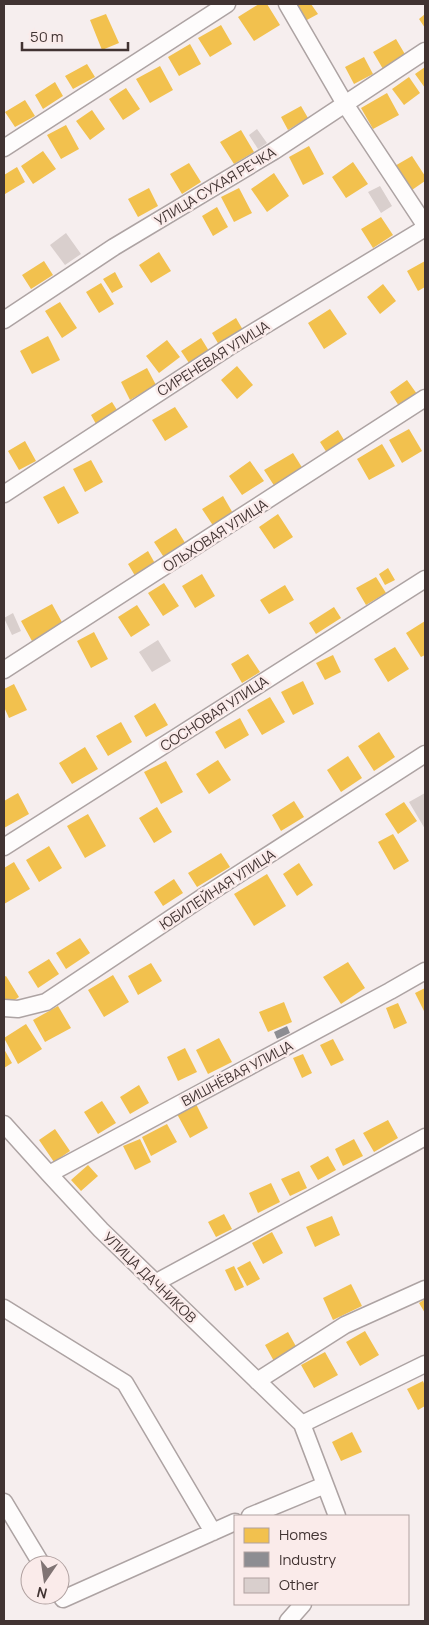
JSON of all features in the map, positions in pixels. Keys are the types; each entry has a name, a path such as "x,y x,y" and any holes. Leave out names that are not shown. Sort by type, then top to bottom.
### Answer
{"street":[{"path":"4,148 226,4"},
{"path":"287,4 345,104 425,226"},
{"name":"УЛИЦА СУХАЯ РЕЧКА","path":"4,320 114,247 274,151 425,51"},
{"name":"СИРЕНЕВАЯ УЛИЦА","path":"4,494 229,347 425,226"},
{"name":"ОЛЬХОВАЯ УЛИЦА","path":"4,670 425,398"},
{"name":"СОСНОВАЯ УЛИЦА","path":"4,847 425,579"},
{"name":"ЮБИЛЕЙНАЯ УЛИЦА","path":"4,1008 18,1009 46,1002 203,897 425,754"},
{"name":"ВИШНЁВАЯ УЛИЦА","path":"49,1174 390,992 425,970"},
{"name":"УЛИЦА ДАЧНИКОВ","path":"4,1124 101,1230 302,1424"},
{"path":"156,1282 425,1137"},
{"path":"257,1381 345,1325 425,1289"},
{"path":"4,1308 125,1383 213,1532"},
{"path":"337,1515 302,1424 425,1364"},
{"path":"252,1515 325,1485"},
{"path":"4,1502 36,1555"},
{"path":"70,1597 234,1522"},
{"path":"288,1621 302,1605"}],"building: Homes":[{"path":"259,4 267,4 280,25 254,41 238,17"},
{"path":"295,4 311,4 318,14 305,21"},
{"path":"106,14 119,43 102,50 90,20"},
{"path":"425,14 425,28 419,19"},
{"path":"221,25 232,44 210,57 198,38"},
{"path":"396,39 406,56 383,69 373,52"},
{"path":"190,44 201,64 179,76 168,57"},
{"path":"364,57 373,74 354,84 345,67"},
{"path":"87,64 95,77 73,89 65,76"},
{"path":"160,66 173,90 150,103 136,79"},
{"path":"425,67 425,88 415,74"},
{"path":"409,77 420,93 404,105 392,89"},
{"path":"55,82 63,96 43,109 35,95"},
{"path":"126,88 140,109 123,120 109,99"},
{"path":"387,93 399,115 373,129 361,108"},
{"path":"25,100 35,116 15,127 5,112"},
{"path":"301,106 308,118 288,130 281,117"},
{"path":"92,110 105,129 90,140 76,121"},
{"path":"66,125 79,149 61,159 47,135"},
{"path":"241,130 254,152 234,164 220,142"},
{"path":"309,146 324,174 303,185 289,157"},
{"path":"43,151 56,169 33,184 21,166"},
{"path":"412,156 425,176 425,181 409,192 393,167"},
{"path":"353,162 368,184 346,198 332,177"},
{"path":"189,163 201,182 182,194 170,174"},
{"path":"17,167 25,182 5,194 4,175"},
{"path":"274,173 289,196 267,212 251,189"},
{"path":"149,188 158,206 138,217 128,199"},
{"path":"239,188 252,213 234,222 221,197"},
{"path":"217,207 228,227 213,236 202,216"},
{"path":"381,217 393,235 373,248 361,229"},
{"path":"159,252 171,271 151,283 139,265"},
{"path":"44,261 53,275 31,289 22,275"},
{"path":"425,261 425,287 418,291 407,271"},
{"path":"115,272 123,287 112,293 103,279"},
{"path":"101,283 114,304 99,313 86,292"},
{"path":"383,284 396,301 380,314 367,297"},
{"path":"60,302 77,328 62,338 45,311"},
{"path":"330,309 347,334 324,349 308,323"},
{"path":"236,318 243,330 219,345 212,333"},
{"path":"48,336 60,360 32,374 20,351"},
{"path":"201,338 209,351 189,363 181,351"},
{"path":"167,340 180,357 159,373 146,356"},
{"path":"237,366 253,385 237,399 221,380"},
{"path":"147,368 156,385 130,400 121,382"},
{"path":"407,380 417,394 399,406 390,392"},
{"path":"112,402 117,410 96,424 91,415"},
{"path":"175,407 188,427 165,441 152,420"},
{"path":"409,429 422,451 402,463 389,440"},
{"path":"338,430 347,445 329,456 320,442"},
{"path":"25,441 36,461 19,470 8,451"},
{"path":"382,444 395,466 369,480 357,459"},
{"path":"293,453 303,469 275,487 264,470"},
{"path":"91,460 103,482 85,492 73,469"},
{"path":"250,461 264,481 242,495 229,476"},
{"path":"64,486 79,513 58,524 43,497"},
{"path":"223,496 234,515 214,527 202,509"},
{"path":"278,514 293,537 274,549 259,527"},
{"path":"176,528 187,546 165,559 154,542"},
{"path":"148,551 157,567 137,579 128,564"},
{"path":"388,568 395,580 385,585 379,574"},
{"path":"202,574 215,596 195,608 182,586"},
{"path":"376,577 386,593 366,605 356,588"},
{"path":"164,583 179,606 163,616 148,593"},
{"path":"285,585 294,600 269,614 260,600"},
{"path":"52,604 63,624 32,641 21,621"},
{"path":"137,605 150,625 131,637 118,617"},
{"path":"334,607 341,618 316,634 309,623"},
{"path":"425,621 425,655 421,657 406,633"},
{"path":"94,632 108,659 91,668 77,641"},
{"path":"395,647 409,669 388,682 374,659"},
{"path":"248,654 260,672 242,683 231,664"},
{"path":"333,655 341,672 325,680 316,663"},
{"path":"303,681 314,704 293,715 281,692"},
{"path":"14,684 27,710 9,718 4,707 4,689"},
{"path":"270,697 285,722 262,735 247,710"},
{"path":"155,703 168,725 146,737 134,716"},
{"path":"240,718 249,735 225,749 215,732"},
{"path":"121,722 132,742 108,756 96,736"},
{"path":"379,732 395,757 374,771 358,746"},
{"path":"85,747 98,769 72,784 59,763"},
{"path":"348,756 362,778 341,792 327,770"},
{"path":"218,760 231,780 209,794 196,774"},
{"path":"166,761 183,792 161,804 144,772"},
{"path":"18,793 29,814 4,828 4,801"},
{"path":"294,801 304,817 281,831 272,815"},
{"path":"404,802 417,821 398,834 385,814"},
{"path":"157,807 172,832 154,843 139,818"},
{"path":"88,814 106,846 85,858 67,826"},
{"path":"393,834 409,861 394,870 378,842"},
{"path":"49,846 62,868 39,882 26,860"},
{"path":"221,853 230,867 197,887 188,873"},
{"path":"14,862 30,889 4,904 4,868"},
{"path":"299,863 313,885 297,896 283,874"},
{"path":"267,874 286,906 254,926 234,894"},
{"path":"174,879 183,893 163,906 154,892"},
{"path":"80,938 90,953 66,969 56,953"},
{"path":"49,959 59,974 38,988 28,972"},
{"path":"348,962 365,988 341,1004 323,977"},
{"path":"151,963 162,981 138,995 128,976"},
{"path":"113,975 129,1002 104,1017 88,990"},
{"path":"6,976 19,997 7,1005 4,1000 4,977"},
{"path":"425,988 425,1013 415,993"},
{"path":"284,1002 292,1022 268,1032 259,1012"},
{"path":"398,1003 407,1023 394,1029 386,1008"},
{"path":"58,1006 71,1028 45,1042 33,1020"},
{"path":"26,1024 42,1049 18,1064 4,1038"},
{"path":"219,1038 232,1062 208,1074 196,1050"},
{"path":"333,1039 344,1060 331,1066 320,1045"},
{"path":"185,1048 197,1072 178,1081 167,1057"},
{"path":"4,1049 12,1063 4,1068"},
{"path":"303,1054 312,1073 302,1078 293,1058"},
{"path":"139,1085 149,1103 130,1114 120,1097"},
{"path":"102,1101 116,1123 98,1134 84,1112"},
{"path":"196,1104 208,1128 190,1138 177,1114"},
{"path":"388,1120 398,1138 374,1152 363,1133"},
{"path":"167,1124 177,1142 151,1156 142,1137"},
{"path":"55,1129 70,1151 54,1162 39,1140"},
{"path":"140,1139 151,1162 135,1170 123,1146"},
{"path":"354,1139 363,1156 343,1166 335,1149"},
{"path":"328,1156 336,1170 318,1180 310,1166"},
{"path":"88,1165 98,1176 81,1191 71,1180"},
{"path":"299,1171 307,1188 290,1196 281,1179"},
{"path":"271,1183 280,1202 258,1213 249,1193"},
{"path":"224,1214 232,1229 216,1237 208,1222"},
{"path":"332,1216 340,1235 315,1247 306,1227"},
{"path":"272,1232 283,1253 263,1264 252,1243"},
{"path":"250,1261 260,1279 247,1286 237,1268"},
{"path":"234,1266 244,1287 235,1291 225,1270"},
{"path":"351,1284 362,1306 333,1320 323,1298"},
{"path":"425,1299 425,1313 419,1303"},
{"path":"365,1331 379,1355 360,1366 346,1342"},
{"path":"288,1332 298,1350 275,1363 265,1345"},
{"path":"325,1352 338,1375 314,1388 301,1365"},
{"path":"423,1381 425,1386 425,1406 418,1410 407,1389"},
{"path":"352,1432 362,1452 341,1461 332,1442"}],"building: Industry":[{"path":"287,1026 290,1033 277,1039 274,1032"}],"building: Other":[{"path":"257,129 267,143 258,149 249,135"},
{"path":"380,186 392,206 381,213 368,192"},
{"path":"66,233 81,254 65,265 50,245"},
{"path":"13,613 21,631 12,635 4,618"},
{"path":"158,640 171,661 152,672 139,652"},
{"path":"425,793 425,829 409,802"}]}
